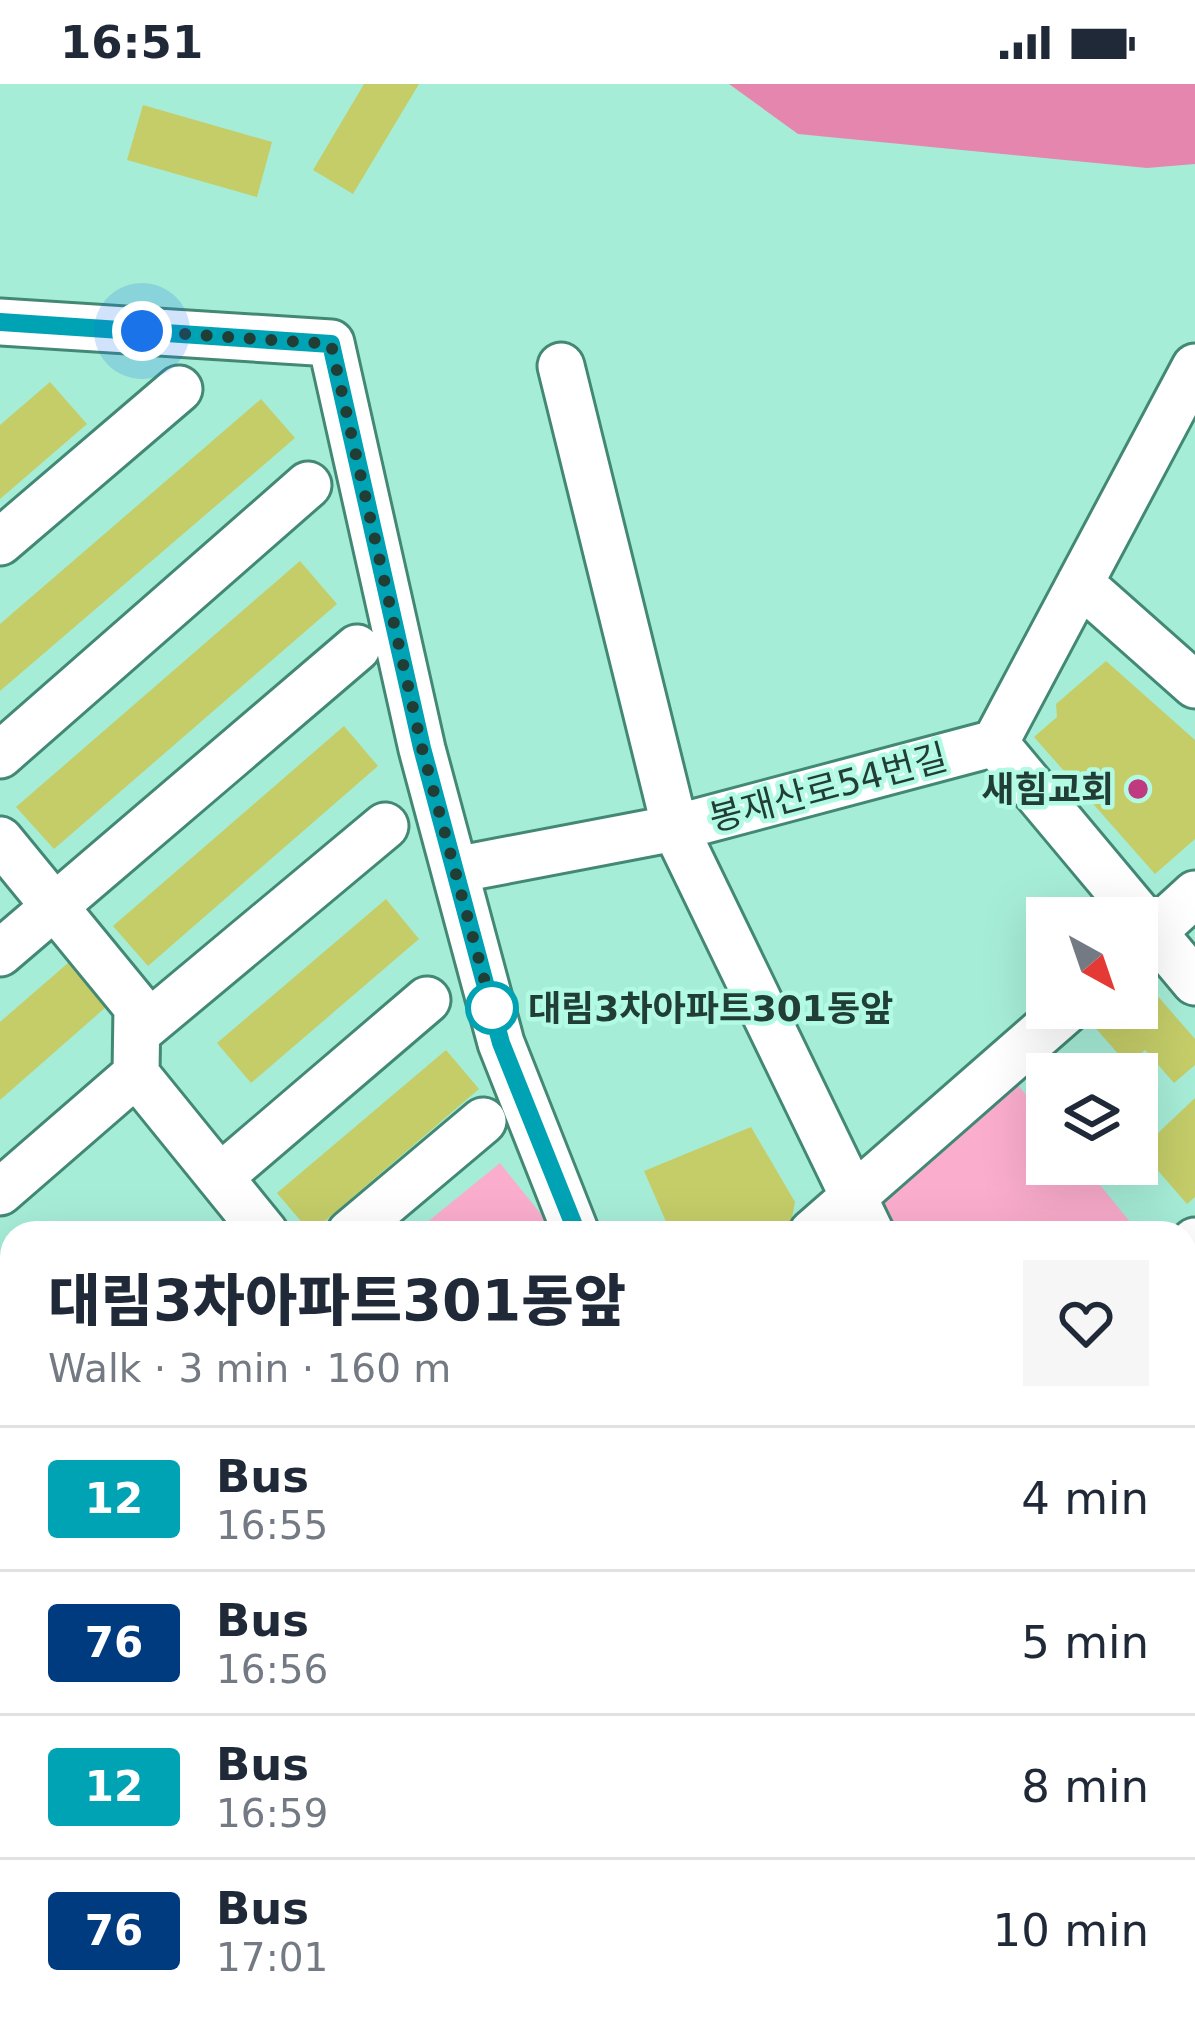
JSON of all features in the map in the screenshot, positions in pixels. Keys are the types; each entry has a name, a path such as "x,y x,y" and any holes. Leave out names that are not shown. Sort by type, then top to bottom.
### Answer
{"street":[{"path":"0,322 331,344 454,870 501,1043 572,1221"},
{"path":"562,365 676,828 863,1216 1048,1029"},
{"name":"봉재산로54번길","path":"454,870 676,828 995,743 1195,367"},
{"path":"0,542 178,388"},
{"path":"0,755 308,485"},
{"path":"1080,583 1195,685"},
{"path":"0,953 357,648"},
{"path":"995,743 1113,897"},
{"path":"0,1192 136,1053 385,826"},
{"path":"0,840 137,1007 136,1053 220,1178 255,1221"},
{"path":"1158,929 1195,894"},
{"path":"1158,950 1195,982"},
{"path":"220,1178 427,1000"},
{"path":"364,1221 483,1121"}],"shaded area":[{"path":"729,84 1195,84 1195,164 1147,168 798,134"},
{"path":"1008,1073 1026,1095 1026,1185 1100,1185 1129,1221 872,1221 863,1203"},
{"path":"500,1163 546,1221 429,1221"}],"building":[{"path":"364,84 419,84 353,194 313,170"},
{"path":"143,105 272,142 257,197 127,160"},
{"path":"50,382 87,424 0,499 0,425"},
{"path":"261,399 295,438 0,691 0,624"},
{"path":"300,561 337,604 54,849 16,807"},
{"name":"새힘교회","path":"1106,661 1195,740 1195,839 1155,874 1034,737 1057,717 1056,704"},
{"path":"344,726 378,766 148,966 113,926"},
{"path":"386,899 419,939 251,1083 217,1043"},
{"path":"68,963 106,1007 0,1100 0,1022"},
{"path":"1158,996 1195,1039 1195,1065 1174,1083 1158,1065 1158,1053 1117,1053 1096,1029 1158,1029"},
{"path":"446,1050 479,1089 325,1221 301,1221 277,1193"},
{"path":"1195,1098 1195,1197 1187,1204 1158,1171 1158,1133"},
{"path":"751,1127 795,1202 791,1221 666,1221 644,1171"}],"bus line":[{"name":"12","path":"0,322 331,344 422,748 501,1043 572,1221"}],"place":[{"name":"새힘교회","path":"1138,789"},
{"name":"대림3차아파트301동앞","path":"492,1008"}],"route":[{"path":"142,331 331,344 422,748 492,1008"}]}
